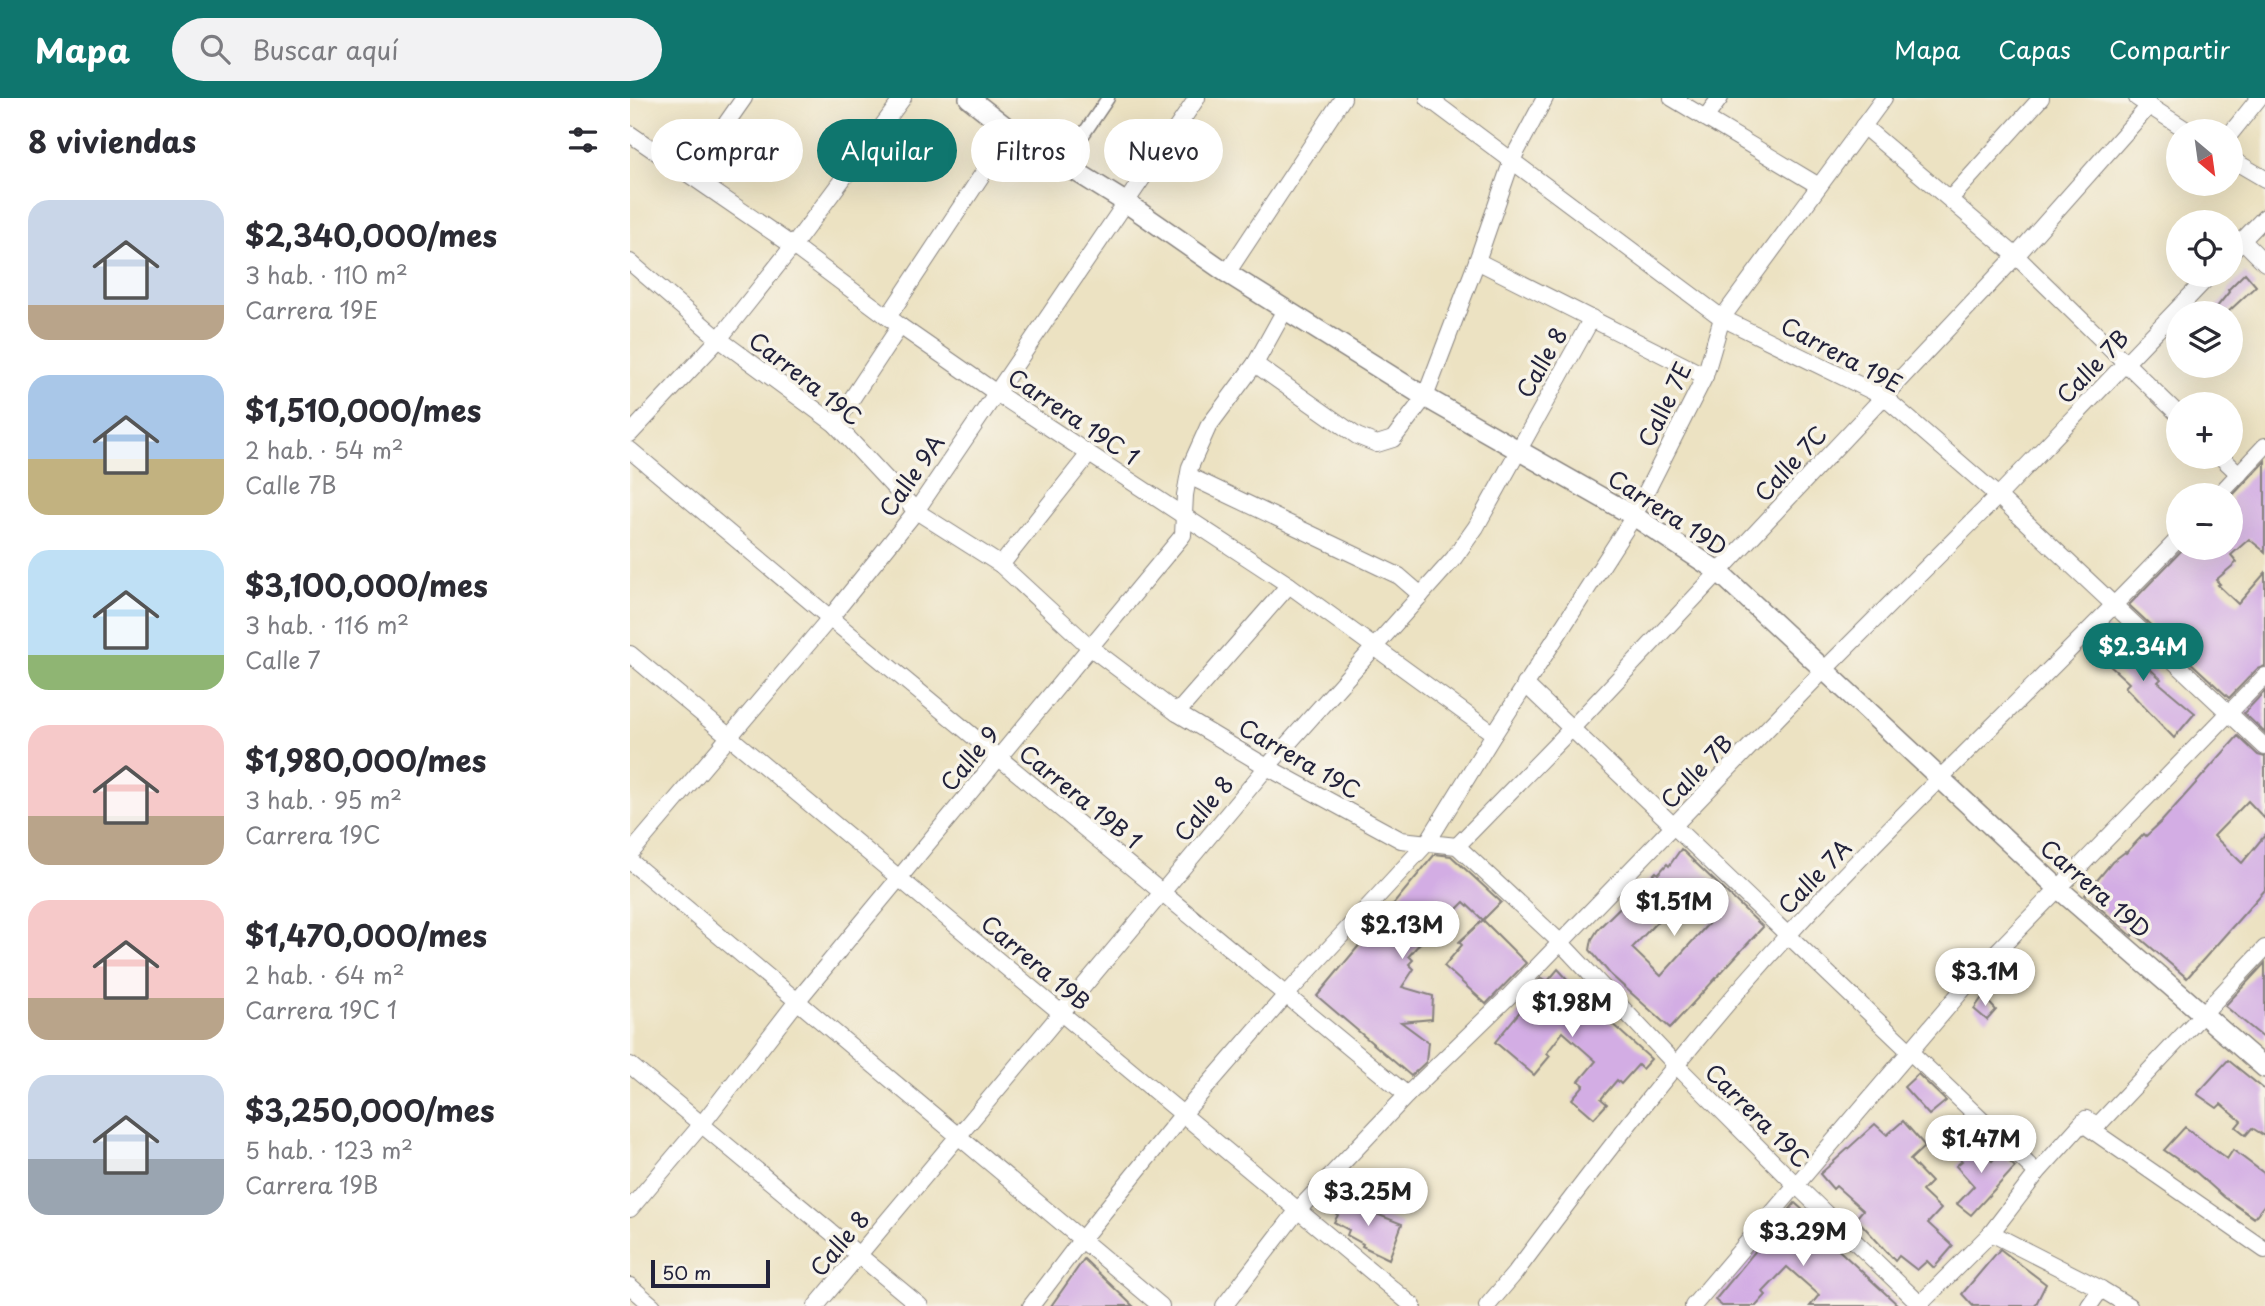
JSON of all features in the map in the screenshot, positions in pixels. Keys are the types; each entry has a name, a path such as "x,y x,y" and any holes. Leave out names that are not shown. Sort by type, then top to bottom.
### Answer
{"street":[{"path":"729,119 744,98"},
{"path":"630,434 719,339 793,246 903,98"},
{"name":"Carrera 19D","path":"969,98 996,119"},
{"path":"1090,125 1108,98"},
{"name":"Calle 9A","path":"630,854 830,618 916,511 1197,98"},
{"path":"1227,273 1343,98"},
{"name":"Carrera 19E","path":"1428,98 1722,318 1884,397 1998,496 2265,747"},
{"path":"1255,365 1357,436 1377,443 1393,439 1425,397 1512,160 1545,98"},
{"path":"1672,98 1819,186"},
{"path":"1705,118 1720,98"},
{"name":"Calle 7E","path":"1427,844 1525,684 1634,516 1706,376 1722,318 1883,98"},
{"path":"1950,200 2041,98"},
{"path":"2242,119 2259,98"},
{"path":"2143,102 2169,119"},
{"name":"Calle 7C","path":"1457,846 1573,727 2016,256 2143,102"},
{"path":"1863,127 2016,256 2166,402"},
{"name":"Carrera 19C 1","path":"630,134 651,148"},
{"path":"2244,167 2265,179"},
{"name":"Carrera 19D","path":"1090,179 1227,273 1425,397 1634,516 1719,572 2059,889 2265,1068"},
{"name":"Carrera 19C 1","path":"700,182 995,392 1289,585 1494,734"},
{"path":"835,424 894,321 980,182"},
{"path":"2243,240 2265,217"},
{"path":"2243,250 2265,263"},
{"path":"1477,261 1706,376"},
{"name":"Carrera 19C","path":"630,262 719,339 835,424 916,511 1001,565 1091,648 1177,713 1267,767 1401,841 1457,846 1561,943 1675,1063 1920,1305"},
{"name":"Calle 7B","path":"1224,1306 1298,1210 1407,1095 1561,943 2199,287"},
{"name":"Calle 9","path":"630,1209 702,1124 798,1000 1183,536 1189,476 1208,427 1255,365 1286,308"},
{"name":"Calle 8","path":"816,1306 1267,767 1454,558 1476,527 1592,318"},
{"path":"2230,483 2265,446"},
{"name":"Carrera 19B 1","path":"630,450 1407,1095"},
{"path":"1001,565 1089,454"},
{"path":"2234,469 2239,474"},
{"path":"1189,476 1399,576 1421,595"},
{"name":"Calle 7A","path":"1487,1306 1675,1063 1789,934 2166,551"},
{"path":"1177,713 1289,585"},
{"name":"Carrera 19B","path":"630,654 1413,1306"},
{"path":"1693,1306 1982,967 2265,676"},
{"path":"1525,684 2037,1173"},
{"path":"1031,1306 1183,1114 1286,995 1427,844"},
{"path":"630,861 1161,1306"},
{"path":"1920,1305 1990,1233 2037,1173 2082,1123 2086,1119 2098,1125 2265,948"},
{"path":"630,1065 920,1306"},
{"path":"2082,1123 2265,1250"},
{"path":"1990,1233 2129,1306"},
{"path":"630,1286 653,1306"},
{"path":"2089,1306 2101,1289"}],"building":[{"path":"2245,273 2256,286 2240,301 2222,301 2231,287 2243,287"},
{"path":"2265,461 2265,552 2249,539 2243,544 2243,484"},
{"path":"2172,560 2235,560 2237,562 2216,580 2238,604 2265,573 2265,666 2257,669 2229,698 2129,605"},
{"path":"2106,628 2161,679 2158,682 2195,713 2174,738 2125,687 2129,683 2088,646"},
{"path":"2265,691 2265,733 2244,713"},
{"path":"2238,736 2258,755 2265,757 2265,819 2248,801 2214,836 2242,863 2265,835 2265,890 2187,978 2134,933 2132,936 2085,895 2112,862 2162,821"},
{"path":"1681,849 1763,927 1670,1028 1610,974 1590,950 1592,939 1599,928 1656,872 1658,874 1667,864 1669,866","holes":["1694,890 1718,913 1661,976 1632,948 1671,907 1673,909"]},
{"path":"1435,854 1451,856 1501,902 1483,920 1464,902 1441,925 1438,922 1409,956 1413,960 1409,964 1414,969 1402,987 1433,996 1432,1019 1401,1022 1428,1042 1426,1062 1411,1076 1317,996"},
{"path":"1483,920 1526,963 1486,1004 1444,966 1462,945 1459,942"},
{"path":"2265,963 2265,1039 2225,1006"},
{"path":"1558,969 1588,1002 1651,1059 1642,1069 1638,1065 1621,1084 1617,1080 1601,1099 1607,1104 1594,1118 1572,1099 1584,1085 1579,1081 1596,1061 1563,1032 1547,1053 1550,1056 1534,1075 1495,1042 1531,998 1526,994 1541,978 1548,981"},
{"path":"1983,996 1996,1010 1987,1020 1974,1009"},
{"path":"2228,1060 2265,1090 2265,1136 2252,1128 2246,1135 2236,1127 2241,1121 2221,1104 2217,1108 2197,1094"},
{"path":"1918,1074 1946,1101 1929,1115 1904,1087"},
{"path":"1903,1121 1925,1146 1910,1160 1931,1182 1922,1191 1941,1209 1928,1223 1953,1246 1934,1268 1927,1261 1917,1270 1899,1256 1895,1261 1856,1218 1863,1210 1836,1186 1833,1189 1820,1174 1875,1124 1887,1135"},
{"path":"2185,1127 2227,1159 2233,1150 2265,1174 2265,1204 2254,1218 2164,1150"},
{"path":"1971,1140 1992,1161 2000,1152 2015,1167 1971,1215 1957,1204 1974,1186 1956,1166 1962,1161 1956,1155"},
{"path":"1341,1200 1402,1224 1389,1259 1362,1246 1363,1244 1347,1235 1349,1230 1334,1222 1338,1215 1333,1212"},
{"path":"1795,1203 1814,1220 1829,1241 1899,1306 1810,1306 1819,1295 1787,1267 1763,1292 1766,1295 1756,1306 1722,1306 1715,1300"},
{"path":"2000,1249 2046,1284 2035,1306 1973,1306 1962,1294"},
{"path":"1084,1259 1133,1306 1051,1306"}]}
